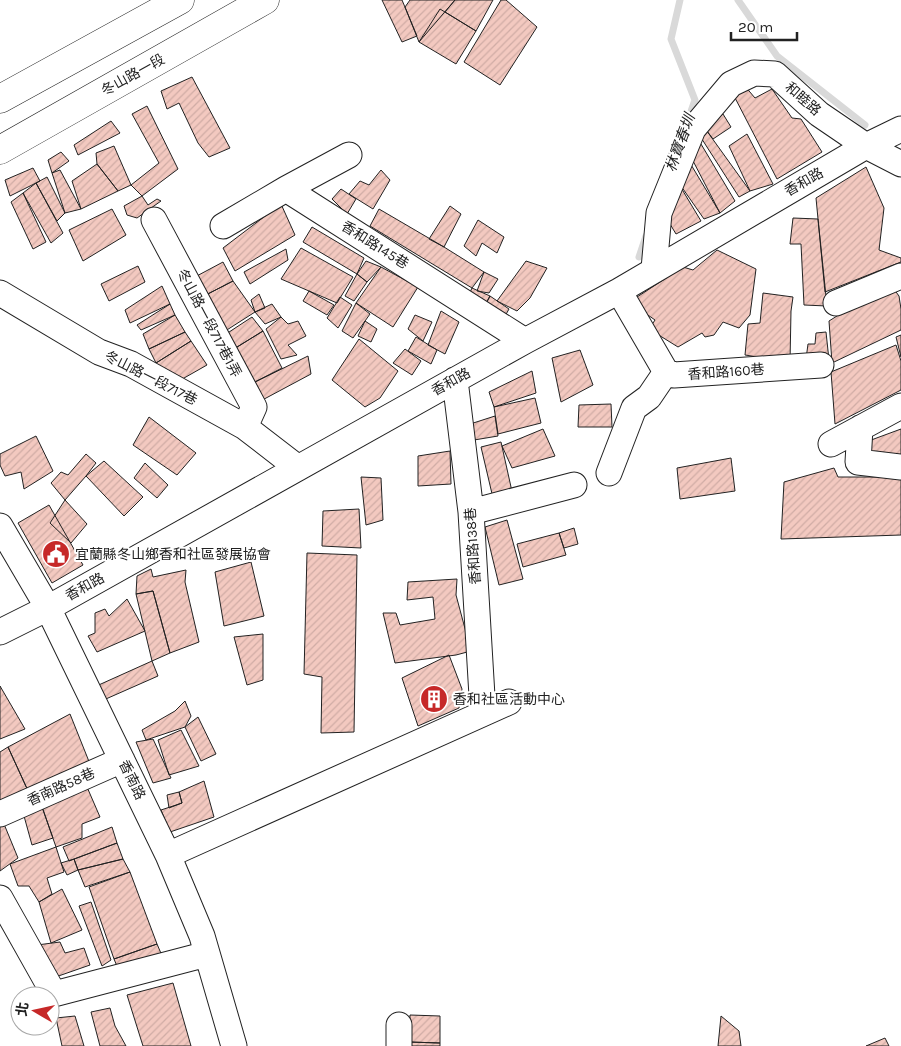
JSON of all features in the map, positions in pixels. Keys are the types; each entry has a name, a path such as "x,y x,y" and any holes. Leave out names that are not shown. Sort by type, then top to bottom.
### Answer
{"main road":[{"path":"0,100 180,0"},
{"name":"冬山路一段","path":"0,150 266,0"}],"street":[{"name":"和睦路","path":"654,270 659,213 693,130 731,84 754,73 775,74 819,114 901,164"},
{"name":"香和路","path":"0,632 48,608 619,290 900,129"},
{"path":"223,226 349,155"},
{"name":"香和路145巷","path":"286,189 525,341"},
{"name":"冬山路一段717巷1弄","path":"154,220 254,407 245,427"},
{"path":"836,303 901,276"},
{"path":"609,473 634,408 649,397 666,372 619,290"},
{"name":"冬山路一段717巷","path":"0,293 99,352 131,364 245,427 298,468"},
{"name":"香和路160巷","path":"666,372 674,375 821,365"},
{"name":"香和路138巷","path":"455,380 471,512 483,713"},
{"path":"831,444 901,406"},
{"path":"860,428 858,462 901,467"},
{"path":"471,512 574,485"},
{"name":"香南路","path":"0,526 48,608 168,855 202,936 234,1046"},
{"path":"168,855 509,702"},
{"name":"香南路58巷","path":"0,814 122,760"},
{"path":"0,898 54,994 207,954"}],"building":[{"path":"382,0 402,0 417,36 402,42"},
{"path":"410,0 455,0 419,42 405,7"},
{"path":"455,0 493,0 476,31 445,12"},
{"path":"501,0 506,0 537,27 500,85 464,62"},
{"path":"440,9 476,31 456,64 419,42"},
{"path":"192,77 230,148 209,157 198,143 179,103 167,109 161,91"},
{"path":"744,85 755,98 772,89 792,118 801,119 822,152 777,179 733,94"},
{"path":"147,106 178,169 142,196 131,185 159,163 132,114"},
{"path":"723,114 731,127 713,139 704,127"},
{"path":"111,121 120,133 78,155 74,145"},
{"path":"704,127 750,191 739,197 698,133"},
{"path":"747,134 773,184 750,191 729,146"},
{"path":"698,139 735,201 720,213 691,157"},
{"path":"114,146 131,185 118,191 97,164 96,153"},
{"path":"61,152 69,161 52,173 48,160"},
{"path":"690,163 720,213 704,219 674,176"},
{"path":"97,164 118,191 81,209 72,181"},
{"path":"866,167 884,208 879,250 901,258 901,262 825,292 816,198"},
{"path":"33,168 40,181 10,196 5,180"},
{"path":"60,170 81,209 65,213 52,173"},
{"path":"381,170 390,180 373,209 349,194 360,181 369,185"},
{"path":"47,177 65,213 57,221 36,183"},
{"path":"677,181 701,221 676,234 664,214"},
{"path":"36,183 63,233 51,243 23,193"},
{"path":"341,189 356,199 347,214 332,199"},
{"path":"23,193 46,242 33,249 11,202"},
{"path":"142,196 148,205 157,199 161,201 137,218 127,215 124,206"},
{"path":"281,204 295,235 235,271 223,248"},
{"path":"450,206 461,214 444,247 429,239"},
{"path":"112,209 126,235 83,261 69,230"},
{"path":"379,209 484,272 472,288 370,226"},
{"path":"793,218 818,219 827,306 804,305 801,244 790,244"},
{"path":"478,220 504,237 497,253 482,243 476,256 464,246"},
{"path":"312,227 364,258 357,274 303,242"},
{"path":"301,248 353,277 337,303 281,279"},
{"path":"286,249 288,260 250,284 244,272"},
{"path":"717,250 756,269 750,315 739,328 723,322 714,335 705,337 702,333 678,347 649,329 655,320 645,313 634,299 683,267 693,270"},
{"path":"366,261 381,267 367,282 357,274"},
{"path":"526,261 547,268 530,298 517,311 497,301"},
{"path":"223,262 233,281 200,298 193,278"},
{"path":"138,266 145,282 109,301 101,284"},
{"path":"381,267 418,287 393,327 356,303"},
{"path":"484,272 498,279 489,293 477,291"},
{"path":"357,274 367,282 354,301 345,296"},
{"path":"233,281 255,312 219,335 200,298"},
{"path":"888,281 899,296 901,330 832,363 829,321"},
{"path":"162,286 170,304 130,323 125,310"},
{"path":"472,288 490,296 481,313 465,303"},
{"path":"309,291 334,305 327,315 303,301"},
{"path":"763,293 793,297 790,362 745,355 748,324 760,323"},
{"path":"259,294 265,308 255,312 251,300"},
{"path":"490,296 509,309 500,325 481,313"},
{"path":"340,297 352,305 338,328 327,318"},
{"path":"356,303 370,314 353,338 342,331"},
{"path":"170,304 175,315 141,330 137,325"},
{"path":"272,304 281,317 265,324 255,312"},
{"path":"441,311 459,322 445,354 428,345"},
{"path":"175,315 185,332 149,349 143,334"},
{"path":"415,315 432,322 423,341 408,329"},
{"path":"252,317 263,331 229,352 223,336"},
{"path":"281,317 288,324 298,321 306,336 288,345 297,355 281,359 266,329"},
{"path":"365,321 377,329 371,342 358,336"},
{"path":"263,331 282,368 247,386 229,352"},
{"path":"185,332 191,341 156,363 149,349"},
{"path":"826,332 829,360 806,359 808,344 815,344 816,333"},
{"path":"901,335 901,357 896,337"},
{"path":"416,337 437,350 431,364 408,351"},
{"path":"359,339 398,371 380,398 365,407 332,380"},
{"path":"191,341 207,365 170,386 156,363"},
{"path":"896,345 901,361 901,390 835,424 831,372"},
{"path":"405,349 421,361 412,375 393,363"},
{"path":"580,350 593,385 561,402 552,358"},
{"path":"308,356 311,374 253,405 247,386"},
{"path":"532,371 536,393 494,407 489,392"},
{"path":"535,398 541,423 498,434 494,407"},
{"path":"611,404 612,427 578,427 579,405"},
{"path":"495,416 498,436 462,442 464,426"},
{"path":"149,417 196,453 177,475 133,445"},
{"path":"543,429 555,456 512,468 502,446"},
{"path":"901,429 901,460 864,457 863,443"},
{"path":"36,436 53,471 24,489 21,472 5,476 0,465 0,454"},
{"path":"501,442 513,496 493,498 481,447"},
{"path":"450,451 451,484 418,486 418,456"},
{"path":"86,454 96,463 65,500 51,483 61,472 68,475"},
{"path":"731,458 735,491 680,499 677,468"},
{"path":"104,461 143,497 124,516 86,476"},
{"path":"145,463 168,485 157,498 134,478"},
{"path":"834,468 838,477 901,477 901,535 781,539 784,482"},
{"path":"361,477 381,478 383,520 366,525"},
{"path":"65,500 87,524 71,543 50,523"},
{"name":"宜蘭縣冬山鄉香和社區發展協會","path":"49,505 83,565 52,583 18,523"},
{"path":"359,509 361,548 322,546 323,511"},
{"path":"507,520 523,579 499,585 485,527"},
{"path":"574,528 578,544 564,548 559,533"},
{"path":"559,533 566,555 523,567 517,544"},
{"path":"307,553 357,555 354,732 321,733 322,677 304,674"},
{"path":"251,562 264,616 224,626 215,572"},
{"path":"151,569 153,577 186,570 185,582 199,642 170,653 153,591 136,594 137,576"},
{"path":"457,579 456,595 471,651 456,655 395,663 383,613 396,613 400,625 435,619 433,597 407,600 408,582"},
{"path":"153,591 170,653 152,661 136,594"},
{"path":"127,599 145,631 97,652 88,636 95,633 95,613 105,609 109,616"},
{"path":"263,634 263,680 247,685 234,637"},
{"name":"香和社區活動中心","path":"449,655 462,689 459,708 418,726 402,678"},
{"path":"152,661 158,676 99,702 92,688"},
{"path":"0,686 25,729 0,739"},
{"path":"185,701 191,716 185,727 146,740 142,730 175,711"},
{"path":"70,714 90,764 29,793 8,747"},
{"path":"198,717 216,754 201,761 185,727"},
{"path":"181,730 199,766 169,775 158,740"},
{"path":"153,739 171,778 153,783 136,742"},
{"path":"8,747 29,793 0,802 0,752"},
{"path":"204,781 214,817 170,832 161,810 182,803 179,792"},
{"path":"87,787 100,817 82,824 82,838 56,847 41,804"},
{"path":"179,792 182,803 169,808 167,795"},
{"path":"41,804 53,838 32,845 24,816"},
{"path":"4,824 18,858 0,871 0,825"},
{"path":"112,827 117,843 69,861 63,847"},
{"path":"117,843 123,859 78,870 74,859"},
{"path":"56,847 64,872 47,878 52,894 39,902 29,886 18,886 10,864"},
{"path":"74,859 78,870 67,875 61,863"},
{"path":"123,859 130,872 85,887 78,870"},
{"path":"130,872 157,944 114,959 89,887"},
{"path":"62,889 82,930 51,943 39,902"},
{"path":"91,902 111,960 102,966 79,906"},
{"path":"60,942 65,953 84,948 90,965 47,980 37,945"},
{"path":"157,944 163,958 119,971 114,959"},
{"path":"173,983 191,1046 143,1046 127,995"},
{"path":"110,1008 115,1026 126,1046 100,1046 91,1012"},
{"path":"410,1015 440,1016 440,1043 409,1042"},
{"path":"75,1016 84,1046 62,1046 60,1018"},
{"path":"721,1016 739,1031 741,1046 718,1046"},
{"path":"885,1038 889,1046 866,1046"},
{"path":"409,1042 440,1043 440,1046 409,1046"}],"waterway":[{"name":"林寶春圳","path":"680,0 671,39 695,100 688,120"},
{"name":"林寶春圳","path":"738,0 777,56 865,125"},
{"name":"林寶春圳","path":"639,257 646,236"}],"place":[{"name":"宜蘭縣冬山鄉香和社區發展協會","path":"56,554"},
{"name":"香和社區活動中心","path":"434,699"}]}
